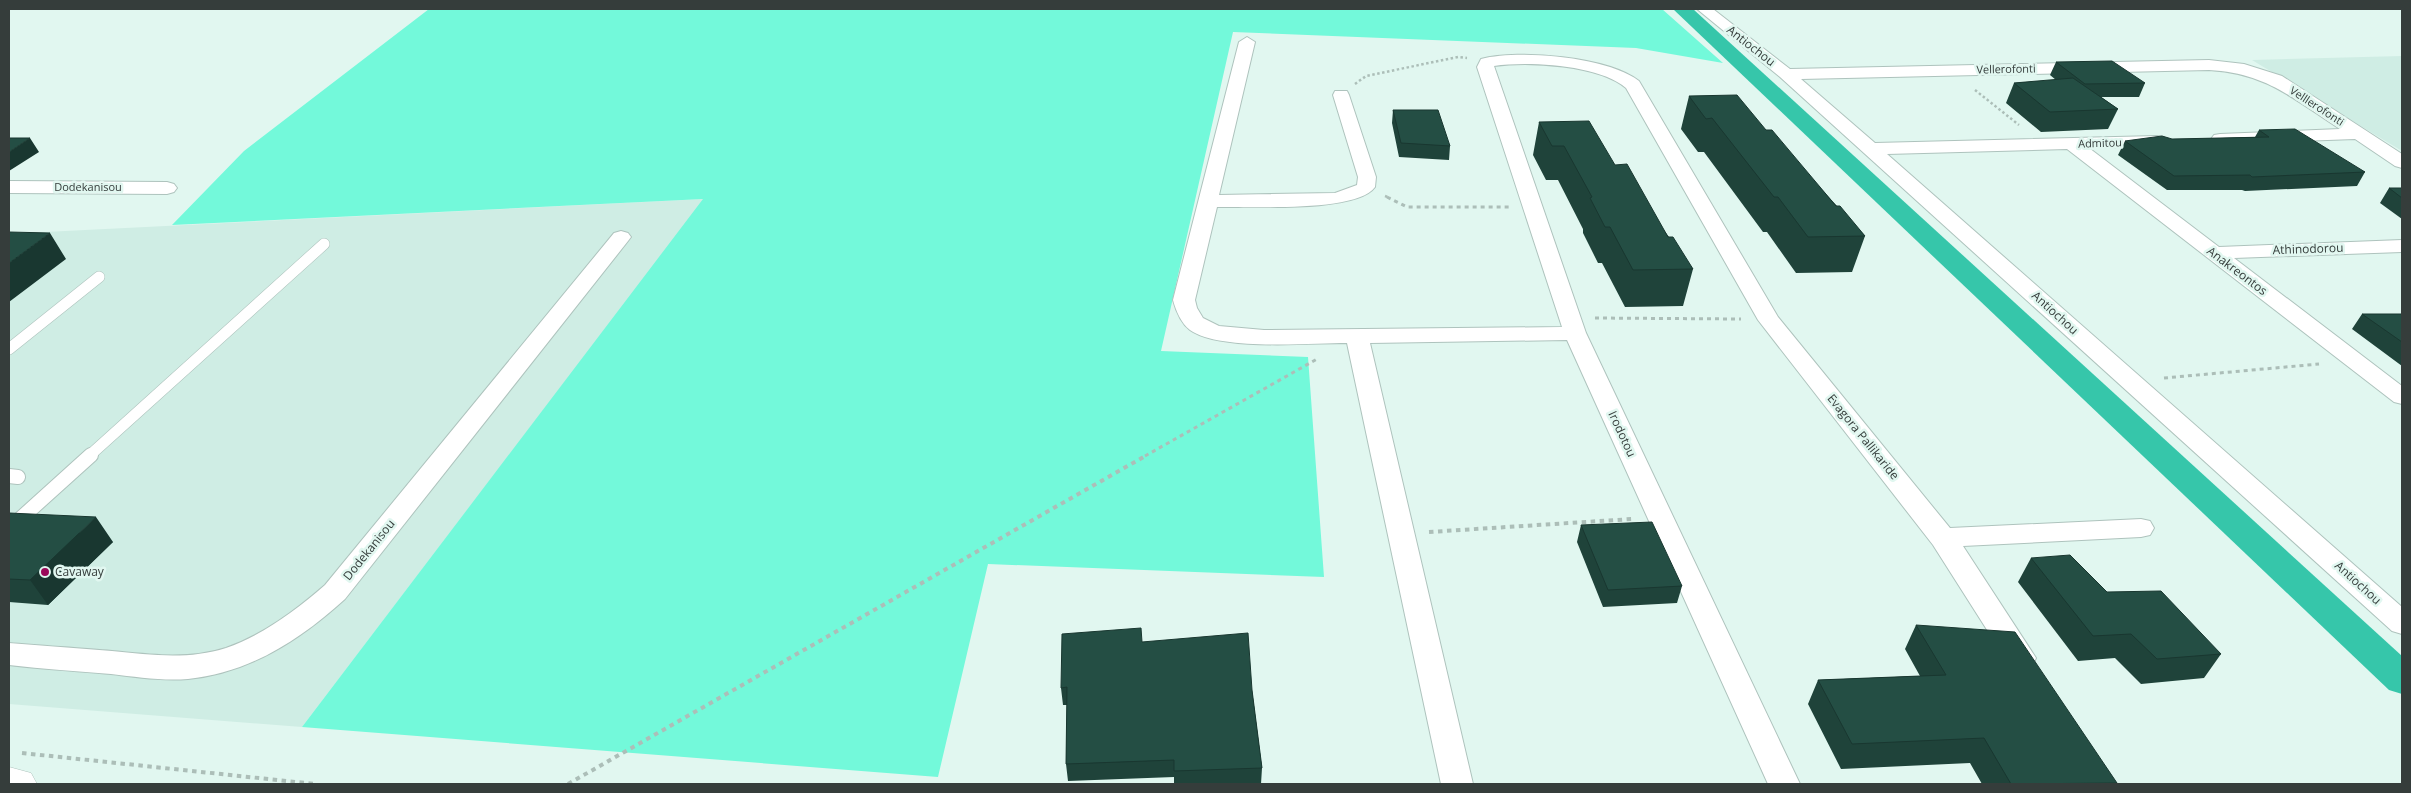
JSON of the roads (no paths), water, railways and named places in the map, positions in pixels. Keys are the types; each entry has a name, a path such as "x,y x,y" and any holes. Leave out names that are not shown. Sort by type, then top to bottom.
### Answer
{"street":[{"name":"Antiochou","path":"1704,9 1786,74 2402,623"},
{"path":"1247,42 1184,300 1192,319 1201,327 1217,332 1252,335 1357,337 1572,326"},
{"name":"Evagora Pallikaride","path":"1487,68 1510,60 1583,66 1620,76 1633,85 1769,320 1943,538 2033,678"},
{"name":"Vellerofonti","path":"1786,74 2225,66"},
{"name":"Velllerofonti","path":"2225,66 2252,70 2276,80 2402,162"},
{"name":"Irodotou","path":"1487,68 1572,326 1784,784"},
{"path":"1208,201 1336,199 1357,193 1366,187 1368,177 1341,95"},
{"path":"2201,139 2360,134"},
{"name":"Admitou","path":"1871,149 2171,140"},
{"name":"Anakreontos","path":"2072,144 2402,397"},
{"name":"Dodekanisou","path":"9,187 167,188"},
{"name":"Dodekanisou","path":"9,654 161,668 189,667 217,662 242,654 284,633 335,592 621,236"},
{"name":"Athinodorou","path":"2213,253 2402,246"},
{"path":"1357,337 1456,784"},
{"path":"1943,538 2141,528"}],"lane":[{"path":"9,529 324,244"},
{"path":"9,348 99,277"}],"waterway":[{"path":"1682,9 2402,679"}],"place":[{"name":"Cavaway","path":"45,572"}]}
